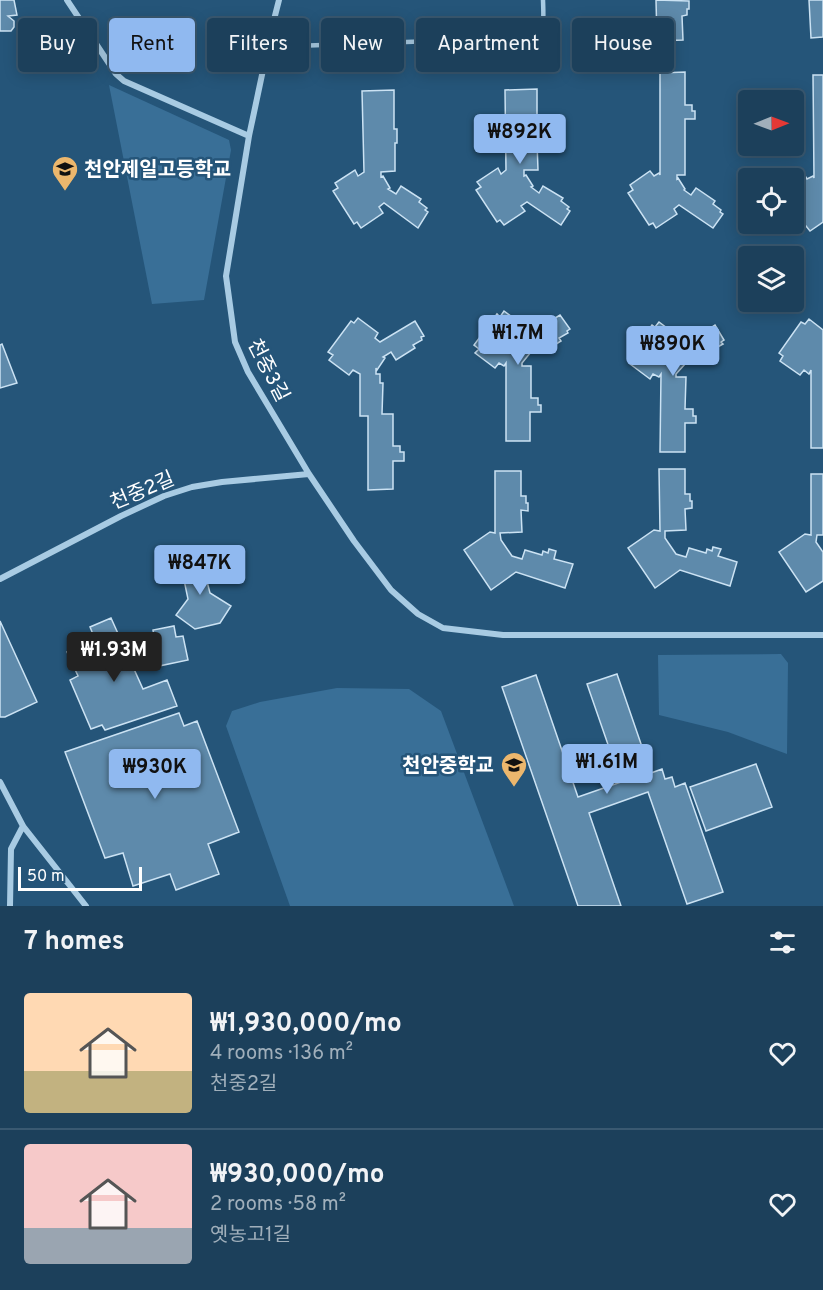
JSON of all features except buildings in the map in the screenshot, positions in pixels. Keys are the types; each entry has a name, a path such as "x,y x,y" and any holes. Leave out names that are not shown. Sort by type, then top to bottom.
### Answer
{"street":[{"path":"67,0 124,81 249,136"},
{"name":"천중3길","path":"274,18 279,0"},
{"name":"천중3길","path":"263,72 249,136 226,276 235,342 248,372 309,474 354,541 391,590 418,614 442,628 503,635 823,635"},
{"name":"천중2길","path":"0,579 164,496 192,487 222,482 309,474"},
{"path":"0,782 23,826 86,906"},
{"path":"10,906 10,849 23,826"}],"lane":[{"path":"309,45 517,38 538,31 544,22 543,0"}],"shaded area":[{"path":"109,85 229,140 231,150 204,300 152,304"},
{"path":"781,654 788,663 787,754 728,732 659,715 658,655"},
{"path":"337,688 409,689 441,711 514,906 290,906 226,726 232,711 260,702"}],"place":[{"name":"천안제일고등학교","path":"65,192"},
{"name":"천안중학교","path":"514,788"}]}
